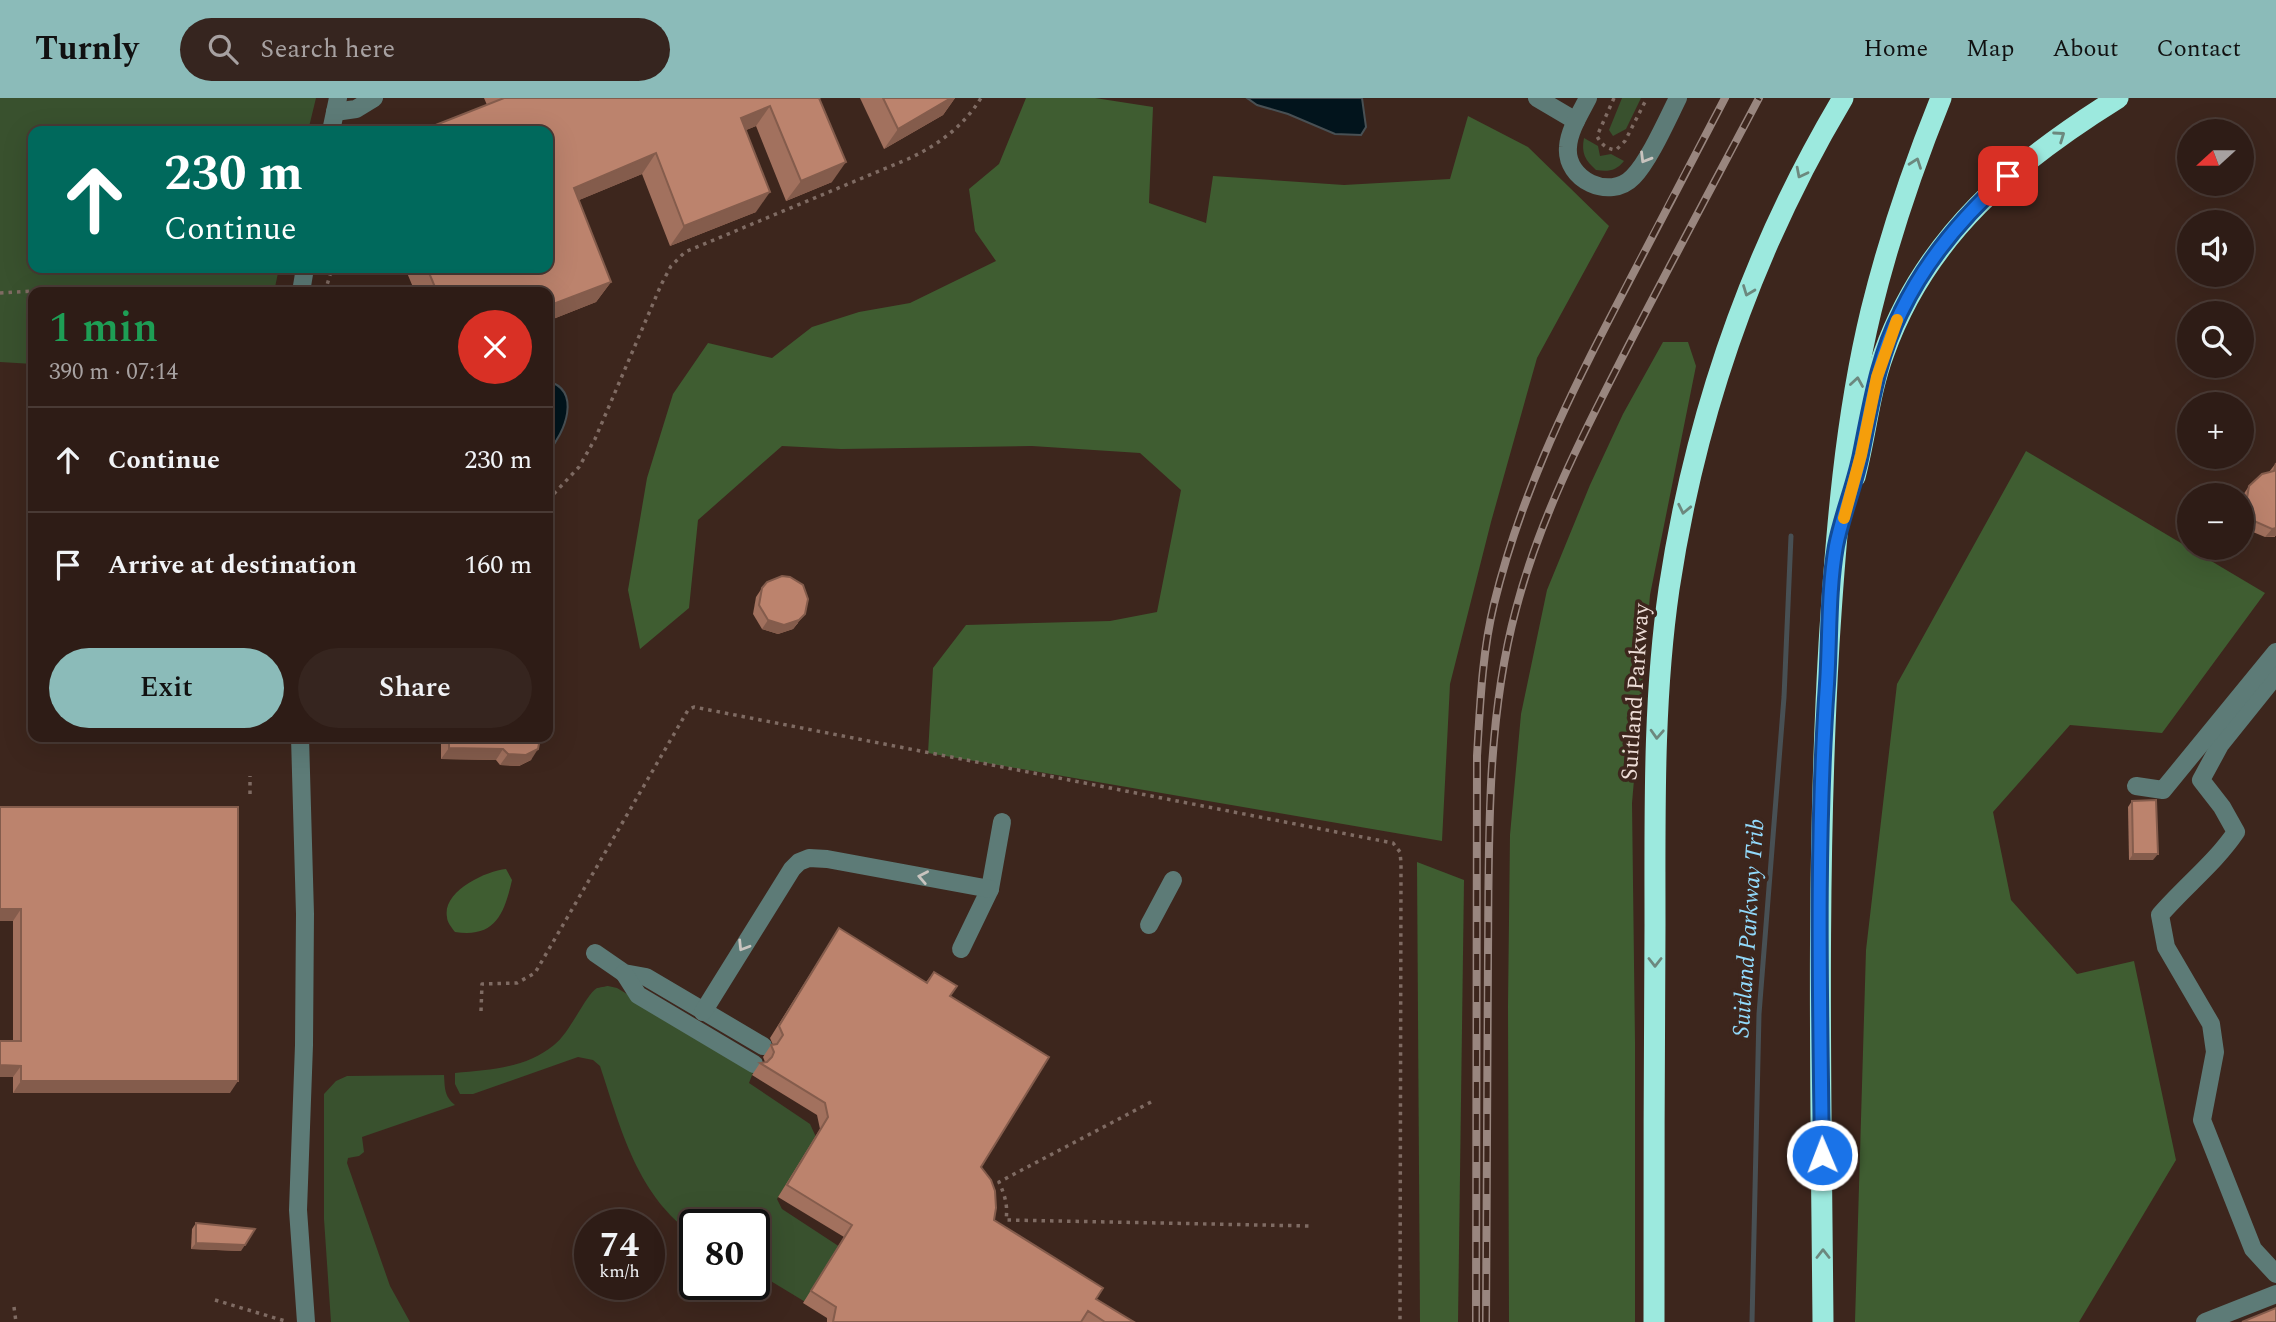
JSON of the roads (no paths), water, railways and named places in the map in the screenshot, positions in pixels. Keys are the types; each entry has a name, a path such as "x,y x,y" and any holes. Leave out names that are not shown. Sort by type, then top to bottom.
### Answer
{"highway":[{"name":"Suitland Parkway","path":"1654,1322 1655,789 1659,691 1669,593 1696,454 1727,347 1775,228 1841,98"},
{"path":"1823,1322 1821,838 1826,695 1836,547 1846,454 1870,314 1900,209 1941,98"},
{"path":"1836,547 1861,455 1871,399 1883,354 1921,275 1958,224 1992,191 2049,145 2118,98"}],"lane":[{"path":"332,126 336,105 356,110 374,98"},
{"path":"1537,98 1576,121"},
{"path":"1588,98 1576,121 1567,148 1572,170 1593,185 1614,188 1632,178 1678,98"},
{"path":"2136,786 2163,790 2276,652"},
{"path":"2276,675 2220,745 2201,780 2222,807 2236,832 2223,851 2183,888 2160,915 2166,947 2211,1024 2215,1052 2202,1120 2253,1249 2276,1274"},
{"path":"300,742 305,914 298,1210 306,1322"},
{"path":"961,949 990,889 1002,822"},
{"path":"703,1012 768,905 799,862 809,858 827,859 990,889"},
{"path":"1149,925 1173,880"},
{"path":"595,953 624,973 638,995 754,1064"},
{"path":"624,973 646,977 763,1046"},
{"path":"2205,1322 2276,1294"}],"water":[{"path":"1247,98 1362,98 1366,127 1361,135 1335,134 1288,114 1257,105"},
{"path":"553,384 565,394 567,403 564,424 554,444"}],"waterway":[{"name":"Suitland Parkway Trib","path":"1752,1322 1759,1014 1784,697 1791,536"}],"railway":[{"path":"1476,1322 1477,756 1482,680 1490,623 1516,528 1560,420 1594,349 1725,98"},
{"path":"1486,1322 1489,825 1494,737 1506,651 1525,576 1562,482 1621,360 1759,98"}]}
